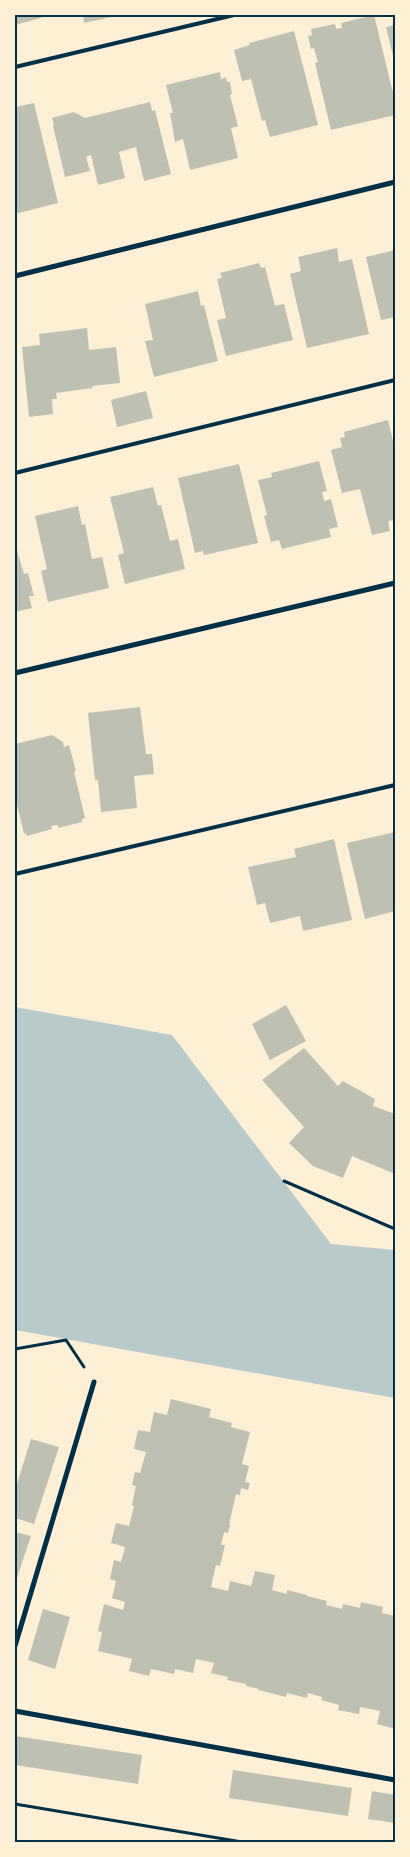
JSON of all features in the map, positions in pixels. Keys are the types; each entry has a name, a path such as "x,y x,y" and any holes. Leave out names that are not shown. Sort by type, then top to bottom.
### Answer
{"street":[{"path":"15,276 395,182"},
{"path":"15,672 395,584"},
{"path":"15,1646 94,1382"},
{"path":"15,1710 395,1780"}],"lane":[{"path":"15,67 234,15"},
{"path":"15,473 395,380"},
{"path":"15,874 395,785"}],"path":[{"path":"284,1181 395,1229"},
{"path":"15,1349 66,1340 94,1382"},
{"path":"15,1804 242,1842"}],"shaded area":[{"path":"15,1007 172,1035 331,1244 395,1250 395,1398 15,1330"}],"building":[{"path":"15,15 43,15 44,17 15,25"},
{"path":"83,15 116,15 116,16 84,23"},
{"path":"374,15 395,101 395,115 331,130 315,63 318,62 314,48 311,49 308,36 312,35 311,29 335,24 336,29 342,28 341,23"},
{"path":"395,25 395,60 394,60 386,27"},
{"path":"294,31 318,125 270,137 265,120 262,121 251,79 242,81 234,50 250,45 249,43"},
{"path":"220,72 221,79 226,77 227,82 230,82 232,94 230,95 238,126 231,128 238,158 190,170 183,139 175,142 170,113 173,113 166,85"},
{"path":"150,102 152,111 155,110 171,174 144,181 136,147 119,152 125,178 98,185 91,155 86,157 90,171 65,177 52,118 74,112 85,118"},
{"path":"34,103 58,203 15,214 15,107"},
{"path":"337,248 339,262 352,259 369,334 307,348 290,274 301,271 298,257"},
{"path":"395,250 395,317 381,320 366,257"},
{"path":"259,263 261,268 265,267 275,306 284,304 293,340 226,356 217,320 226,318 217,279 222,278 220,273"},
{"path":"198,291 201,306 204,305 218,361 154,377 145,341 153,340 145,304"},
{"path":"87,328 89,350 116,347 120,383 56,393 57,399 52,399 53,414 29,417 22,347 40,345 39,334"},
{"path":"146,391 153,418 117,427 111,400"},
{"path":"388,420 395,450 395,520 388,521 390,531 372,535 360,489 342,493 331,450 342,447 340,438 345,437 344,432"},
{"path":"319,461 327,491 322,492 324,501 331,499 338,527 329,529 331,537 282,549 279,540 271,542 264,516 267,515 258,480 272,477 271,473"},
{"path":"239,464 258,543 204,555 203,551 195,553 178,478"},
{"path":"153,487 158,506 161,505 170,541 178,539 185,569 125,584 118,555 124,553 110,497"},
{"path":"78,506 82,525 85,524 92,559 102,557 109,588 48,602 41,571 47,569 35,516"},
{"path":"16,547 24,574 28,573 34,596 29,596 32,608 15,612"},
{"path":"140,707 146,754 152,754 154,774 134,776 137,808 101,812 98,780 95,780 88,713"},
{"path":"52,735 63,742 64,747 69,745 85,818 82,819 82,822 58,828 58,825 51,826 52,829 27,836 26,833 24,834 15,796 15,744"},
{"path":"395,832 395,911 365,919 347,843"},
{"path":"334,839 352,920 303,931 300,916 270,923 265,903 257,905 248,867 296,857 294,849"},
{"path":"286,1005 306,1041 270,1060 252,1024"},
{"path":"304,1048 338,1086 343,1081 375,1099 373,1106 395,1114 395,1174 352,1156 343,1178 313,1166 289,1143 304,1127 262,1080"},
{"path":"171,1399 211,1409 209,1417 232,1423 231,1427 250,1432 242,1464 249,1466 245,1482 250,1483 248,1490 241,1488 240,1495 236,1494 228,1533 224,1532 221,1545 225,1545 220,1566 216,1565 211,1587 228,1591 230,1581 251,1586 255,1571 275,1575 272,1590 287,1594 287,1590 307,1595 327,1601 326,1605 342,1609 343,1604 360,1608 361,1602 383,1607 382,1613 395,1616 395,1729 377,1724 380,1711 360,1707 359,1714 338,1710 339,1705 321,1700 322,1697 308,1693 307,1698 287,1693 286,1697 258,1690 246,1686 246,1684 227,1680 228,1677 211,1673 214,1663 196,1659 193,1673 175,1669 174,1674 151,1669 149,1676 129,1671 132,1659 98,1651 102,1632 98,1631 104,1604 123,1610 125,1602 112,1598 116,1581 110,1579 114,1560 121,1562 125,1547 111,1543 116,1523 129,1526 134,1506 132,1505 136,1486 132,1485 135,1472 140,1473 146,1452 134,1449 138,1430 150,1432 154,1412 167,1415"},
{"path":"31,1439 59,1447 34,1524 15,1518 15,1490"},
{"path":"15,1532 31,1536 15,1584"},
{"path":"43,1609 70,1617 55,1669 28,1660"},
{"path":"15,1736 142,1755 138,1784 15,1765"},
{"path":"233,1770 352,1788 348,1816 229,1798"},
{"path":"372,1791 395,1795 395,1823 368,1819"}]}
